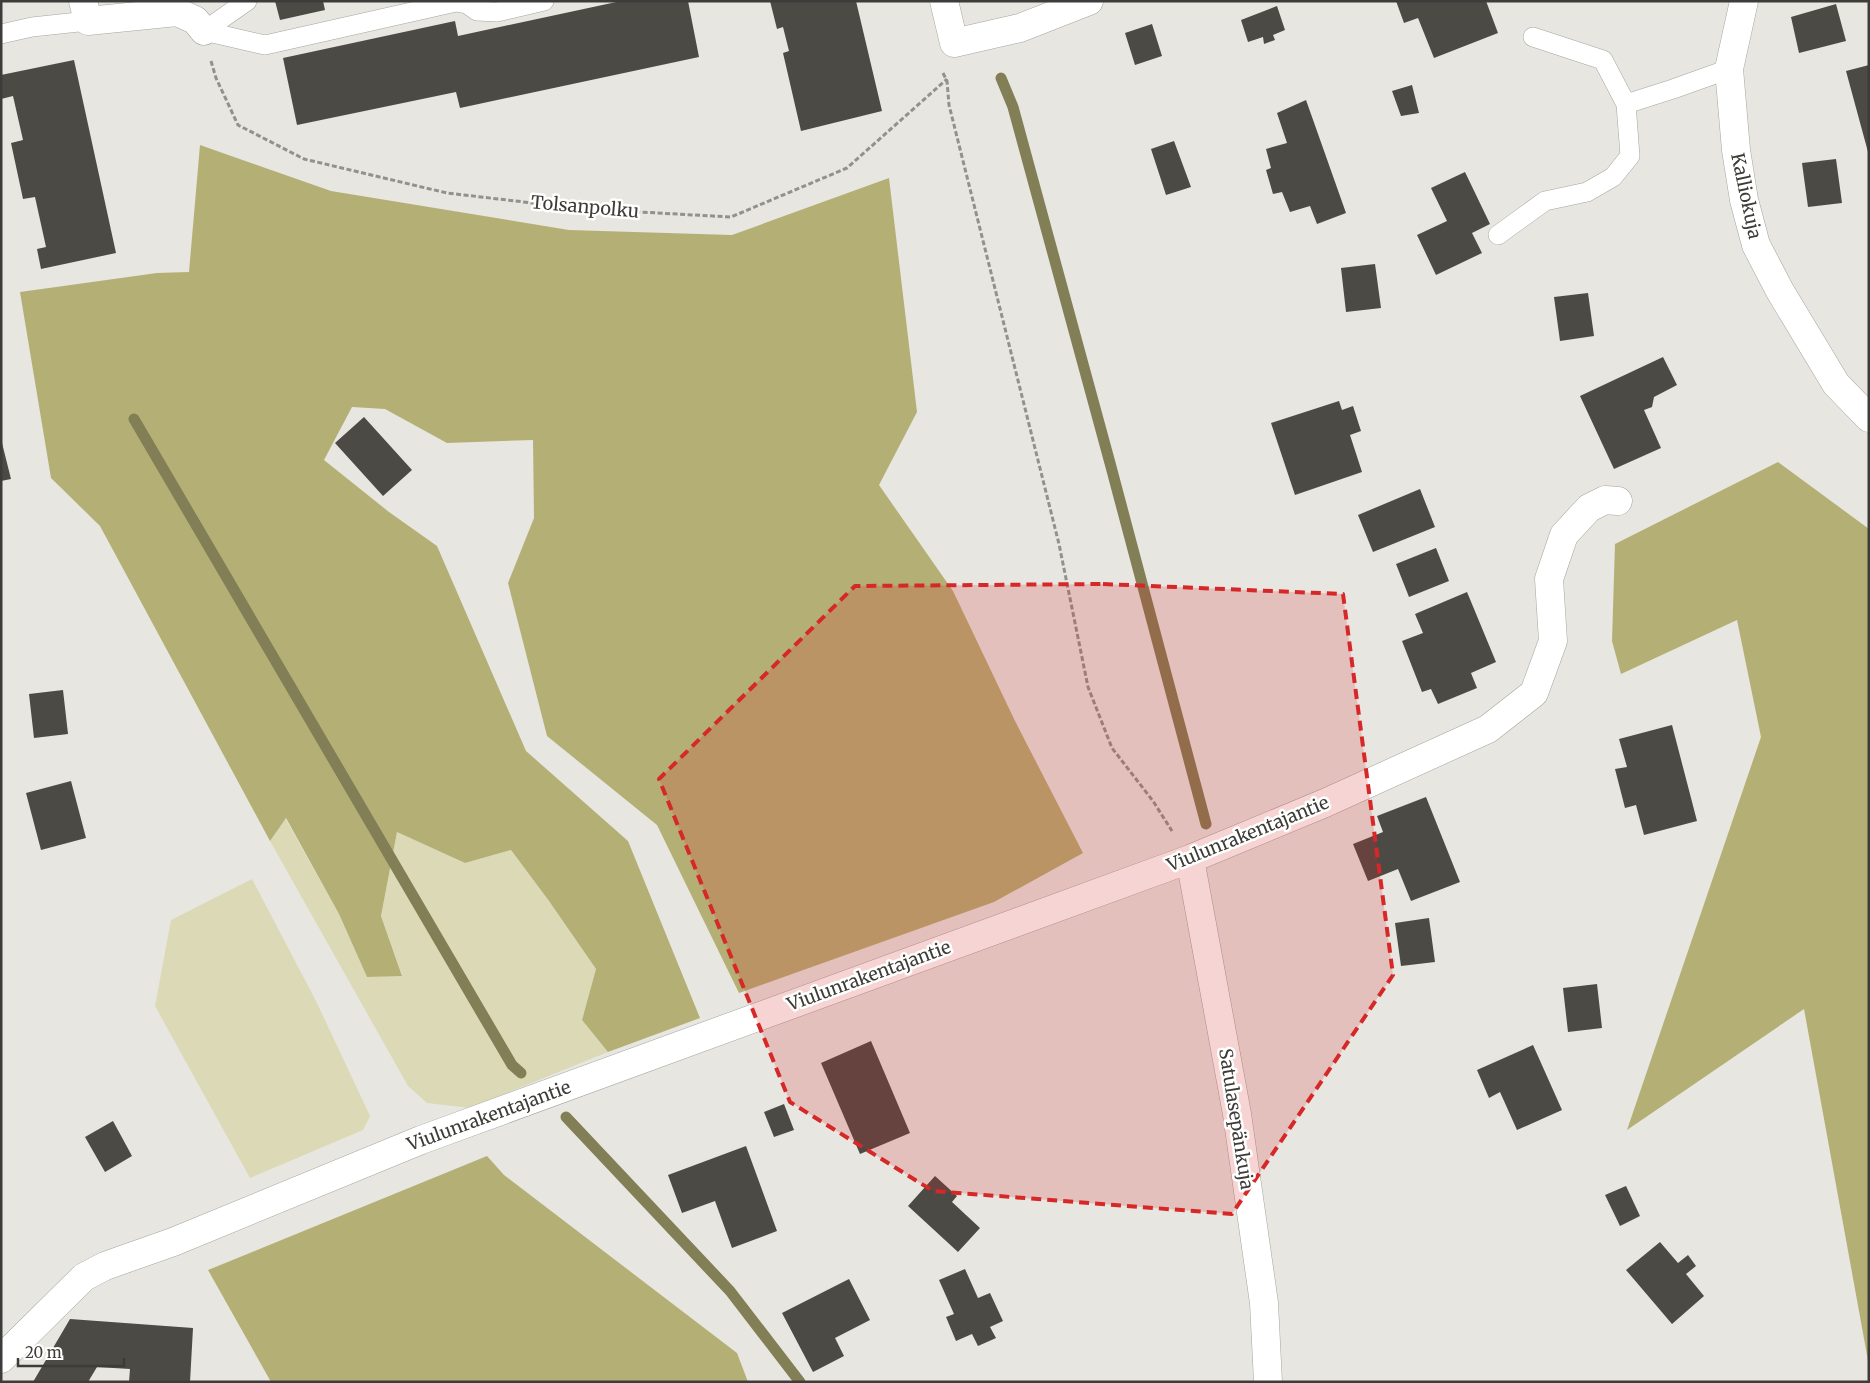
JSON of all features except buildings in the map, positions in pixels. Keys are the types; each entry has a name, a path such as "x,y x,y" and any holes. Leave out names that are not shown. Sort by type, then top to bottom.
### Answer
{"street":[{"path":"944,1 954,43 1020,28 1089,1"},
{"name":"Kalliokuja","path":"1744,1 1729,69 1736,150 1744,200 1756,245 1780,291 1836,384 1869,418"},
{"path":"85,11 177,12 195,20 204,31"},
{"name":"Viulunrakentajantie","path":"1,1359 84,1277 105,1266 173,1242 420,1140 1190,858 1325,803 1488,729 1534,693 1553,642 1549,579 1564,535 1590,508 1605,500 1618,501"},
{"name":"Satulasepänkuja","path":"1190,858 1237,1114 1264,1303 1268,1382"}],"lane":[{"path":"204,31 265,45 456,2 466,4 477,11 497,12 544,1"},
{"path":"204,31 238,4"},
{"path":"1,34 85,11"},
{"path":"1498,235 1545,201 1587,192 1613,177 1630,156 1626,104 1604,60 1533,37"},
{"path":"1626,104 1729,69"}],"path":[{"name":"Tolsanpolku","path":"204,31 216,78 238,125 304,159 447,194 584,210 731,217 847,168 947,81"},
{"path":"954,43 947,81 949,105 1058,544 1088,687 1112,748 1154,801 1190,858"}],"highlighted area":[{"path":"1103,584 1343,594 1393,975 1232,1214 933,1191 790,1102 659,779 855,586"}],"shaded area":[{"path":"200,145 331,191 569,230 732,235 889,178 917,412 879,485 953,591 1015,721 1083,853 994,902 739,993 657,825 547,736 508,583 534,518 533,440 447,443 385,409 352,407 324,460 389,512 437,546 526,751 628,841 700,1018 608,1052 582,1020 596,969 511,850 465,863 397,832 381,916 402,976 367,977 339,914 286,818 270,841 100,526 51,478 20,292 157,273 189,272"},
{"path":"1778,462 1869,529 1869,1366 1804,1009 1627,1130 1761,737 1737,620 1621,674 1612,641 1615,544"},
{"path":"285,818 339,914 367,977 402,975 381,916 397,832 465,863 511,850 596,969 582,1020 608,1052 470,1108 427,1103 408,1086 270,841"},
{"path":"252,879 317,1003 370,1116 363,1130 250,1178 155,1006 171,920"},
{"path":"487,1156 504,1175 737,1353 748,1382 271,1382 208,1270"}],"waterway":[{"path":"1001,78 1013,107 1206,824"},
{"path":"134,419 512,1065 521,1073"},
{"path":"566,1117 730,1291 800,1382"}]}
